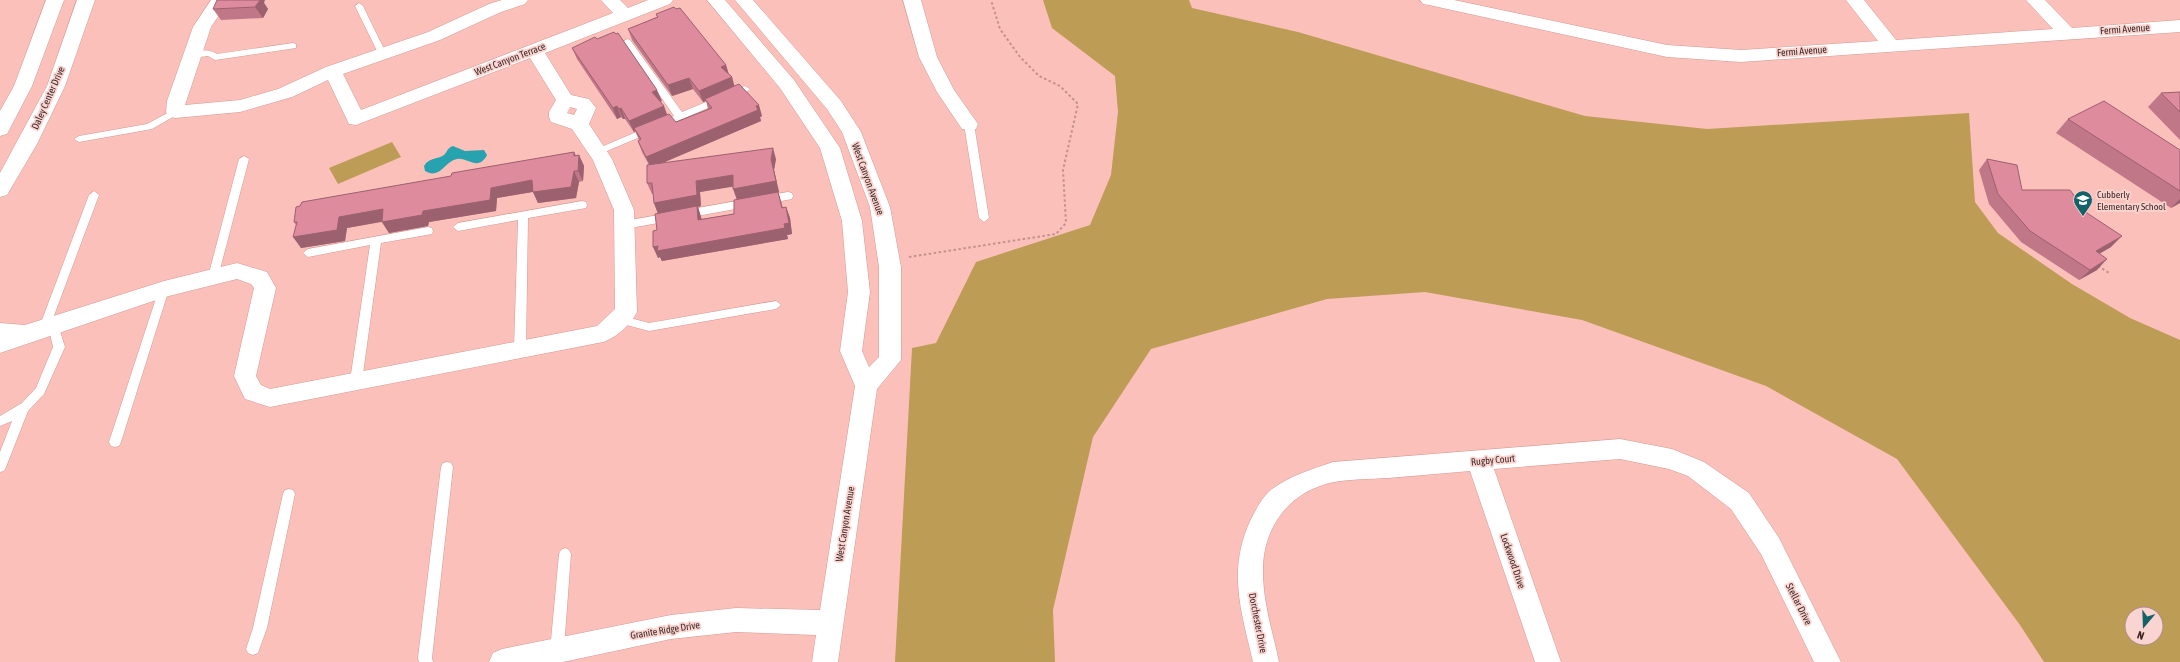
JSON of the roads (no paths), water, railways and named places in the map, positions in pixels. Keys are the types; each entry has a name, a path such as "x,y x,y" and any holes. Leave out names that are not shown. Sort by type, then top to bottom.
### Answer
{"street":[{"path":"0,129 23,86 55,0"},
{"name":"Daley Center Drive","path":"0,190 27,144 56,86 86,0"},
{"path":"220,0 202,27 176,101 175,112 240,106 285,92 332,71 434,36 493,4 519,0"},
{"path":"610,0 625,15"},
{"name":"West Canyon Terrace","path":"332,71 356,119 664,0"},
{"path":"716,0 787,84 804,107 830,148 852,221 860,292 851,351 866,386"},
{"name":"West Canyon Avenue","path":"744,0 834,105 851,132 880,207 889,259 890,360 866,386 825,662"},
{"path":"912,0 928,57 946,92 969,124"},
{"name":"Fermi Avenue","path":"1429,0 1681,52 1741,56 2180,26"},
{"path":"1855,0 1891,45"},
{"path":"2035,0 2067,33"},
{"path":"0,344 164,289 237,272 259,278 265,288 245,376 253,392 270,398 604,333 626,312 624,210 597,152 579,124 558,118 558,112 565,100 534,50"},
{"path":"0,332 41,329"},
{"name":"Rugby Court","path":"1250,584 1250,560 1258,529 1273,503 1304,482 1333,472 1620,449 1672,458 1696,469 1740,501 1770,546"},
{"name":"Lockwood Drive","path":"1479,461 1548,662"},
{"name":"Stellar Drive","path":"1770,546 1828,662"},
{"name":"Dorchester Drive","path":"1250,584 1266,662"},
{"name":"Granite Ridge Drive","path":"502,662 557,656 671,627 736,620 830,623"}],"lane":[{"path":"359,6 382,53"},
{"path":"627,42 680,117"},
{"path":"192,55 210,53 215,57 293,46"},
{"path":"597,152 745,89"},
{"path":"79,139 150,127 175,112"},
{"path":"969,124 984,218"},
{"path":"213,277 244,159"},
{"path":"0,421 23,409 40,391 59,347 41,329 94,195"},
{"path":"625,224 788,196"},
{"path":"458,227 582,205"},
{"path":"520,349 523,215"},
{"path":"308,253 428,231"},
{"path":"356,381 376,241"},
{"path":"115,442 164,289"},
{"path":"619,319 649,327 776,305"},
{"path":"0,467 23,409"},
{"path":"426,662 425,658 447,467"},
{"path":"253,649 289,494"},
{"path":"557,656 566,554"}],"water":[{"path":"453,146 465,151 484,150 487,155 480,163 457,159 453,160 439,172 430,173 425,171 424,166 428,161 444,155"}],"place":[{"name":"Cubberly Elementary School","path":"2083,217"}]}
